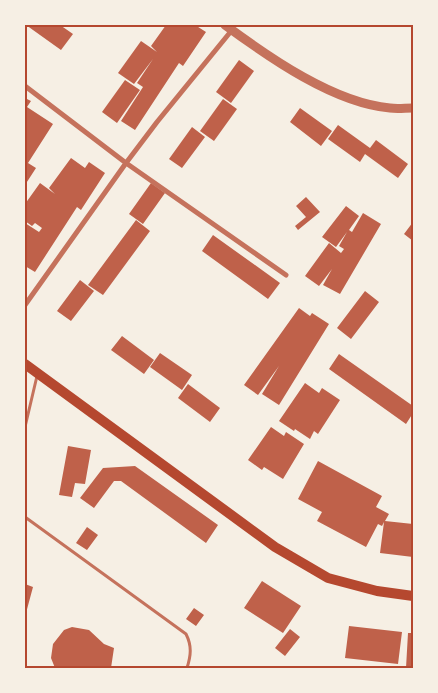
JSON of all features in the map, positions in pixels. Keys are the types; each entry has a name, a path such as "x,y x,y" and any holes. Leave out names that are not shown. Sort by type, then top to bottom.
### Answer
{"main road":[{"path":"25,364 275,546 321,574 328,578 377,591 413,596"}],"street":[{"path":"25,305 126,163 229,27 321,88 357,101 390,108 413,108"},
{"path":"25,86 126,163 286,275"}],"lane":[{"path":"25,428 38,373"},
{"path":"25,517 186,634 191,644 187,668"}],"building":[{"path":"26,25 60,25 73,34 61,50"},
{"path":"166,25 185,25 187,27 188,25 195,25 206,32 183,66 179,63 135,130 121,121 143,87 137,83 153,59 134,84 118,73 141,41 157,52 151,46"},
{"path":"239,60 254,71 231,103 216,92"},
{"path":"125,80 140,90 117,123 102,112"},
{"path":"25,98 31,101 27,107 53,124 28,163 36,168 25,185"},
{"path":"223,99 237,109 214,141 200,131"},
{"path":"300,108 332,131 321,146 290,122"},
{"path":"338,125 370,148 376,140 408,164 398,178 365,154 360,162 328,139"},
{"path":"192,127 205,137 182,168 169,159"},
{"path":"71,158 85,168 89,162 105,173 81,210 77,207 35,272 25,266 25,223 39,232 42,228 35,223 32,226 25,221 25,204 40,183 55,194 49,188"},
{"path":"151,183 165,193 143,224 129,214"},
{"path":"306,197 320,212 298,230 295,226 306,217 296,206"},
{"path":"346,206 359,216 349,230 352,232 363,213 381,224 340,294 323,285 332,269 319,286 305,276 329,243 341,253 344,249 339,246 347,232 336,247 322,237"},
{"path":"136,220 150,231 103,295 88,285"},
{"path":"413,222 413,241 404,234"},
{"path":"213,235 280,283 268,299 202,251"},
{"path":"80,280 94,291 71,321 57,311"},
{"path":"365,291 379,302 351,339 337,328"},
{"path":"299,308 310,316 312,313 329,324 279,405 262,394 279,366 258,395 244,385"},
{"path":"122,336 154,360 144,374 111,350"},
{"path":"160,353 192,375 182,390 150,367"},
{"path":"339,354 413,406 413,413 406,424 329,369"},
{"path":"305,383 319,393 322,388 340,400 318,434 314,431 310,439 279,421"},
{"path":"188,384 220,408 210,422 178,398"},
{"path":"271,427 284,436 286,432 304,444 283,479 264,467 262,470 248,460"},
{"path":"68,446 91,450 85,484 75,483 72,497 59,495"},
{"path":"318,461 382,496 376,507 389,514 385,521 413,524 413,557 380,553 384,522 382,526 378,524 366,547 317,521 322,512 298,499"},
{"path":"135,466 218,525 206,543 121,481 114,481 94,508 80,498 103,468"},
{"path":"87,527 98,535 87,550 76,543"},
{"path":"262,581 301,606 283,633 244,608"},
{"path":"25,584 33,587 26,613 25,613"},
{"path":"194,608 204,615 196,626 186,619"},
{"path":"349,626 402,632 398,664 345,658"},
{"path":"72,627 89,630 104,644 114,648 111,668 55,668 51,658 53,644 64,630"},
{"path":"290,629 300,637 285,656 275,648"},
{"path":"408,633 413,633 413,668 406,668"}]}
